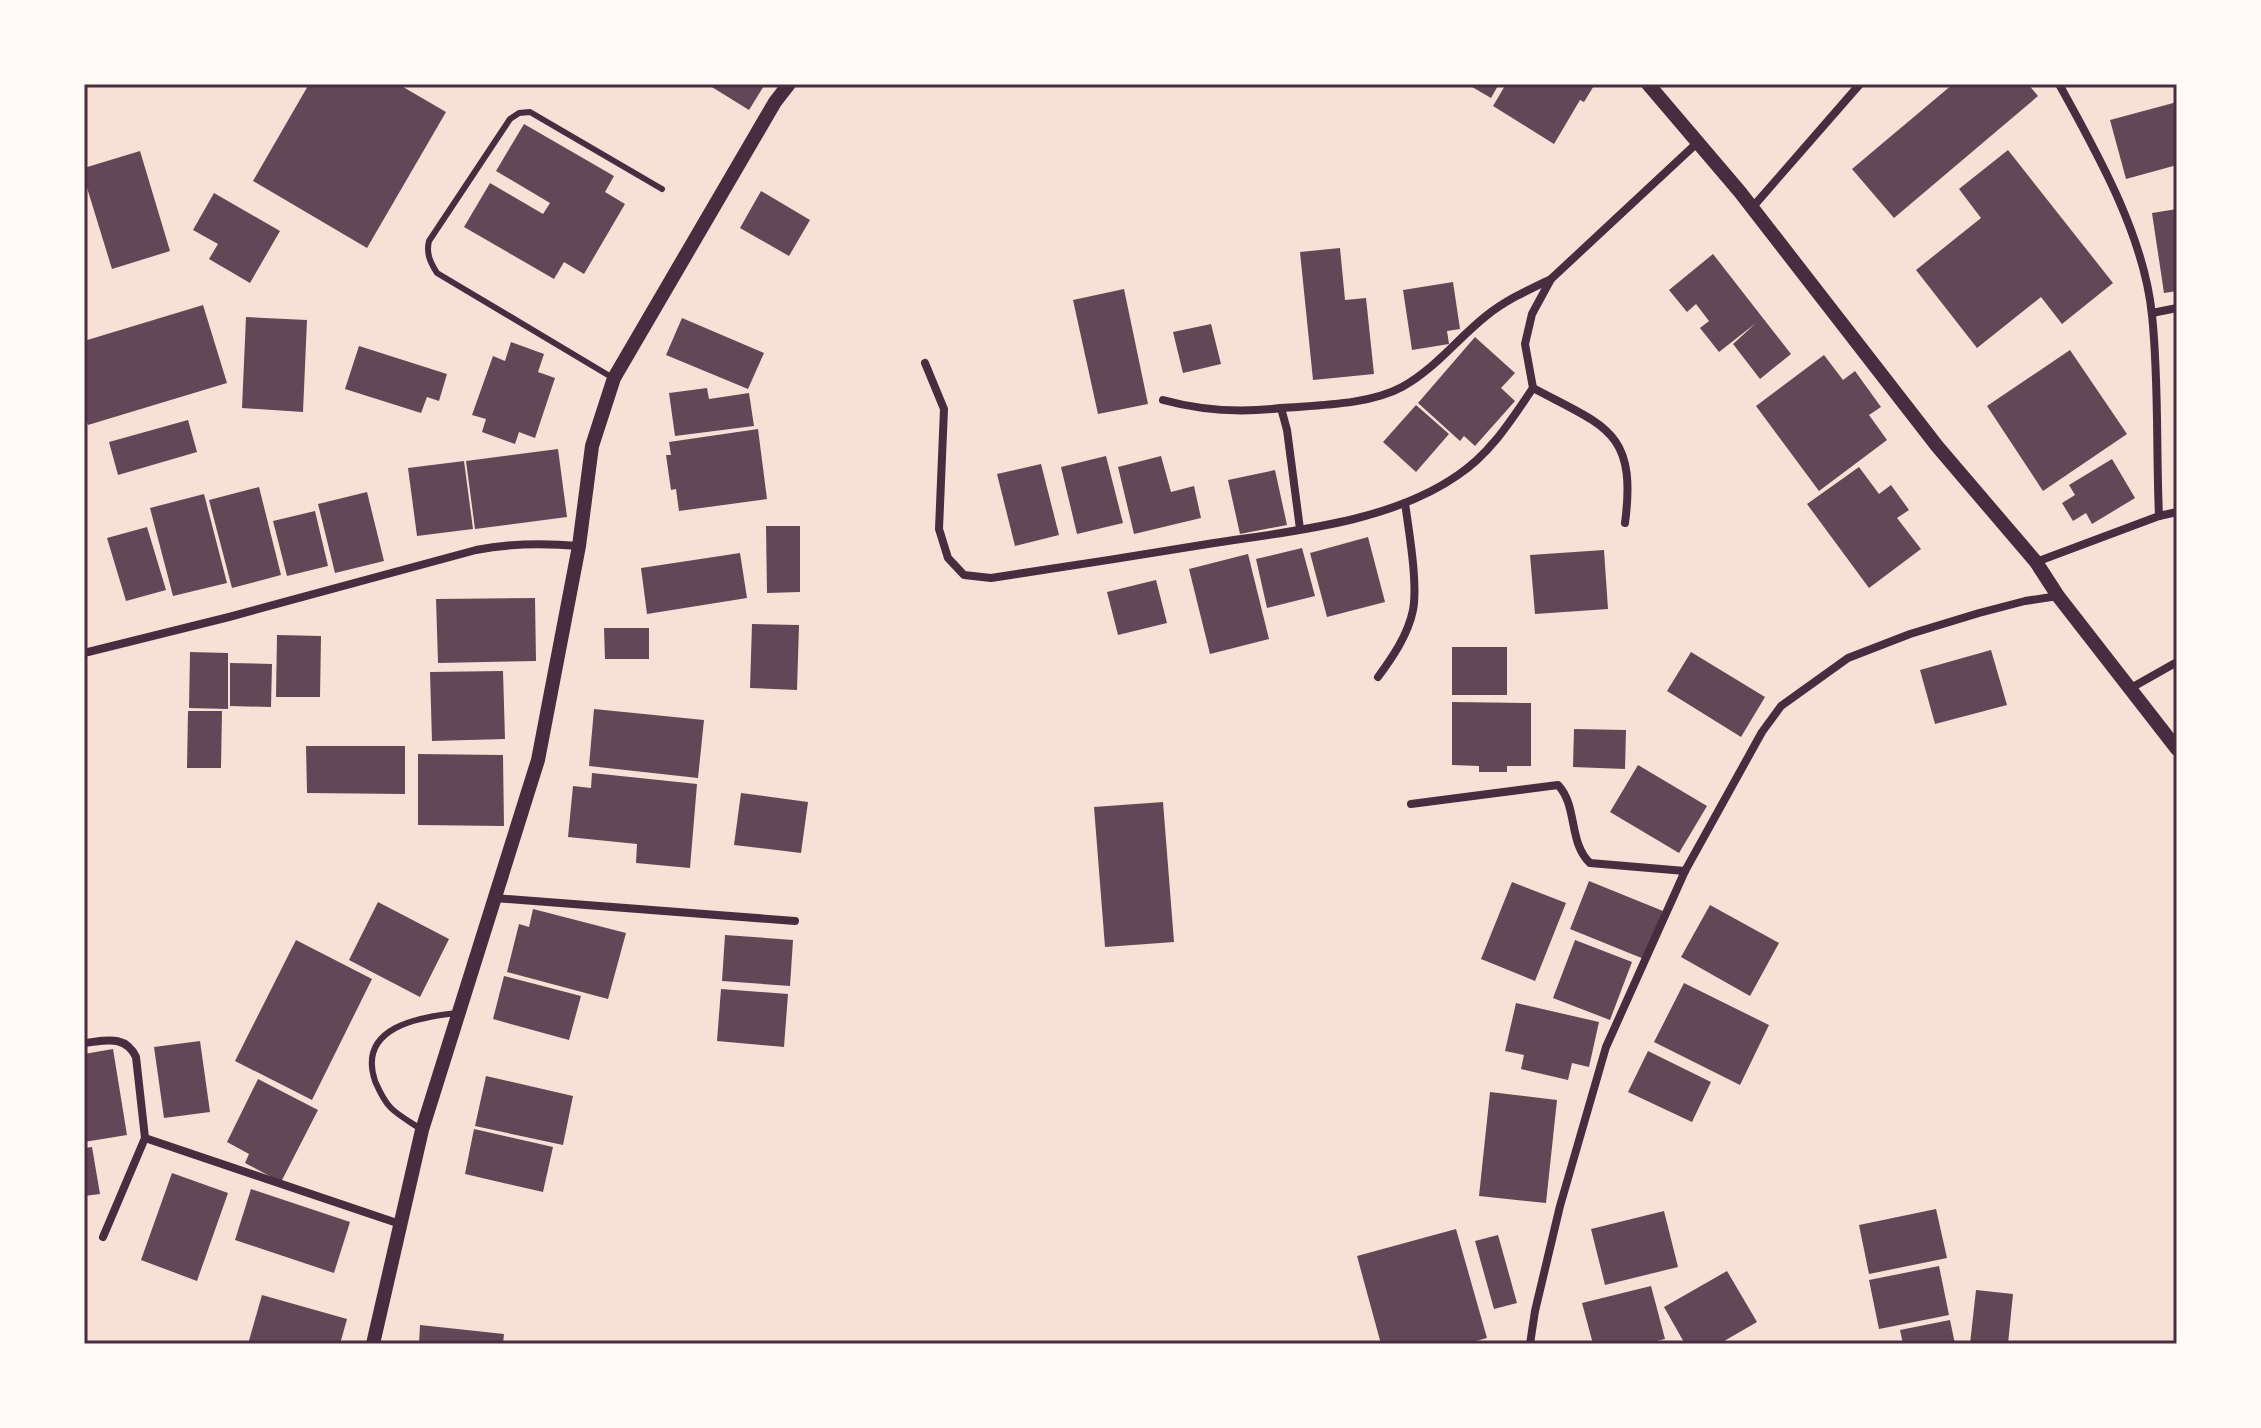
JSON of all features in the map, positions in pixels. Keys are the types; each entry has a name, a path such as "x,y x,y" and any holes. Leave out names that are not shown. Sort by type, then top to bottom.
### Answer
{"street":[{"path":"373,1344 422,1130 538,760 579,546 592,446 614,378 775,102 789,84"},
{"path":"1648,84 1740,192 1937,446 2036,562 2058,596 2177,749"},
{"path":"1751,209 1860,84"},
{"path":"2059,84 2105,168 2142,269 2152,313 2159,516"},
{"path":"1163,400 1196,409 1226,412 1344,404 1400,388 1435,364 1496,309 1551,279 1697,143"},
{"path":"925,363 944,409 939,529 948,558 964,575 991,578 1300,529 1405,503 1458,476 1480,459 1497,440 1533,388 1525,344 1532,314 1551,279"},
{"path":"2152,313 2177,308"},
{"path":"1533,388 1609,431 1625,455 1630,488 1625,523"},
{"path":"1281,408 1287,430 1300,529"},
{"path":"1378,677 1396,652 1413,610 1412,558 1405,503"},
{"path":"2036,562 2177,512"},
{"path":"84,653 476,550 519,543 579,546"},
{"path":"1530,1344 1560,1206 1606,1047 1685,871 1762,732 1781,706 1848,658 1910,634 1979,613 2058,596"},
{"path":"2131,688 2177,662"},
{"path":"1411,804 1558,785 1565,792 1578,849 1590,863 1685,871"},
{"path":"494,898 795,921"},
{"path":"84,1043 115,1040 131,1047 136,1057 145,1138 103,1237"},
{"path":"145,1138 400,1224"}],"lane":[{"path":"614,378 437,273 430,262 429,241 510,119 519,113 530,112 662,189"},
{"path":"422,1130 391,1108 379,1092 371,1068 377,1044 391,1029 428,1016 457,1013"}],"building":[{"path":"309,84 398,84 446,112 367,248 253,181"},
{"path":"707,84 765,84 749,110"},
{"path":"1467,84 1499,84 1491,98"},
{"path":"1506,84 1595,84 1584,102 1580,100 1554,144 1493,106"},
{"path":"1953,84 2028,84 2038,96 1894,218 1852,169"},
{"path":"2177,102 2177,165 2126,179 2110,120"},
{"path":"524,124 614,176 605,192 625,204 584,274 564,262 554,279 464,227 490,183 543,214 550,203 496,171"},
{"path":"2008,150 2113,283 2062,324 2041,297 1977,348 1916,270 1981,218 1959,189"},
{"path":"140,151 170,251 112,269 84,178 84,168"},
{"path":"761,191 810,220 789,256 740,228"},
{"path":"214,193 280,231 250,283 209,259 218,244 193,230"},
{"path":"2177,209 2177,291 2164,293 2152,213"},
{"path":"1340,248 1345,300 1366,298 1374,374 1313,380 1300,252"},
{"path":"1713,254 1791,354 1760,379 1733,344 1756,323 1719,352 1700,328 1709,321 1696,304 1687,312 1669,290"},
{"path":"1453,282 1460,329 1447,331 1449,344 1412,350 1403,290"},
{"path":"1124,289 1148,404 1098,414 1073,300"},
{"path":"203,305 227,383 88,425 84,414 84,341"},
{"path":"246,317 307,320 303,412 242,408"},
{"path":"682,318 764,353 748,389 666,355"},
{"path":"1211,324 1221,364 1183,373 1173,332"},
{"path":"1475,337 1515,373 1501,388 1515,401 1475,446 1464,436 1460,441 1418,403"},
{"path":"511,342 544,354 538,372 555,378 535,438 519,432 515,444 482,432 486,419 472,415 493,356 505,361"},
{"path":"359,346 447,374 439,401 427,397 421,413 345,389"},
{"path":"2070,350 2127,434 2043,491 1987,406"},
{"path":"1824,355 1843,380 1855,371 1881,407 1869,415 1887,440 1819,491 1756,406"},
{"path":"707,388 709,399 749,393 754,426 675,436 669,393"},
{"path":"1416,405 1449,434 1416,472 1383,442"},
{"path":"188,420 197,452 118,475 109,442"},
{"path":"758,429 767,499 679,511 676,489 671,490 666,455 671,455 669,442"},
{"path":"558,449 567,517 475,529 466,461"},
{"path":"1106,456 1123,523 1077,534 1061,467"},
{"path":"1161,456 1171,492 1194,486 1201,518 1134,534 1118,467"},
{"path":"2112,459 2135,498 2092,524 2086,513 2073,521 2062,503 2075,495 2069,485"},
{"path":"464,461 473,529 417,536 408,468"},
{"path":"1041,464 1059,535 1015,546 997,474"},
{"path":"1859,467 1879,494 1891,485 1909,510 1897,518 1921,549 1869,588 1807,504"},
{"path":"1275,470 1287,525 1240,534 1228,480"},
{"path":"259,487 281,575 232,588 209,500"},
{"path":"367,492 384,561 335,573 318,504"},
{"path":"204,494 227,583 173,596 150,508"},
{"path":"315,511 328,566 287,576 273,521"},
{"path":"766,526 800,526 800,592 767,593"},
{"path":"147,527 166,590 126,601 107,538"},
{"path":"1368,537 1385,602 1327,617 1310,553"},
{"path":"1302,548 1315,596 1267,608 1256,559"},
{"path":"1604,550 1608,609 1535,614 1530,555"},
{"path":"740,553 747,598 647,614 641,568"},
{"path":"1248,554 1269,639 1210,654 1189,569"},
{"path":"1156,580 1167,623 1118,635 1107,592"},
{"path":"535,598 536,661 438,663 436,599"},
{"path":"752,624 799,625 797,690 750,688"},
{"path":"604,628 649,628 649,659 605,659"},
{"path":"277,635 321,636 320,697 276,697"},
{"path":"1452,647 1507,647 1507,695 1452,695"},
{"path":"1991,650 2007,705 1935,724 1920,670"},
{"path":"190,652 228,653 228,709 189,708"},
{"path":"1691,652 1765,697 1741,737 1667,691"},
{"path":"230,663 272,664 271,707 230,706"},
{"path":"503,671 505,739 432,741 430,672"},
{"path":"1452,702 1531,703 1531,766 1507,766 1507,772 1479,772 1479,766 1452,765"},
{"path":"594,709 704,720 698,778 589,766"},
{"path":"188,711 222,711 221,768 187,768"},
{"path":"1574,729 1626,730 1625,769 1573,767"},
{"path":"306,746 405,746 405,794 307,793"},
{"path":"418,754 503,755 504,826 418,825"},
{"path":"1638,765 1707,806 1679,853 1610,812"},
{"path":"592,773 697,784 690,868 636,863 637,844 568,837 573,786 591,788"},
{"path":"741,793 808,802 801,853 734,845"},
{"path":"1163,802 1174,942 1105,947 1094,807"},
{"path":"1589,881 1663,911 1644,959 1570,929"},
{"path":"1512,882 1566,903 1535,981 1481,959"},
{"path":"378,902 449,939 420,997 349,960"},
{"path":"1710,905 1779,943 1750,996 1681,957"},
{"path":"533,909 626,933 608,999 507,972 519,924 529,927"},
{"path":"725,935 793,940 790,986 722,981"},
{"path":"296,940 372,979 312,1100 235,1061"},
{"path":"1575,940 1632,962 1610,1020 1553,998"},
{"path":"504,976 581,996 569,1040 493,1019"},
{"path":"1684,983 1769,1025 1740,1085 1654,1042"},
{"path":"721,989 788,994 784,1047 717,1041"},
{"path":"1516,1003 1599,1022 1589,1067 1572,1063 1568,1080 1521,1069 1524,1055 1505,1051"},
{"path":"200,1041 210,1112 164,1118 154,1047"},
{"path":"113,1049 127,1135 84,1142 84,1054"},
{"path":"1648,1051 1711,1082 1692,1122 1628,1092"},
{"path":"486,1076 573,1096 563,1145 475,1126"},
{"path":"258,1079 318,1110 281,1182 245,1163 249,1154 227,1142"},
{"path":"1490,1092 1557,1100 1546,1203 1479,1196"},
{"path":"474,1129 553,1147 543,1192 465,1174"},
{"path":"92,1147 100,1194 84,1196 84,1148"},
{"path":"172,1173 228,1193 197,1281 141,1260"},
{"path":"251,1189 350,1222 334,1273 235,1240"},
{"path":"1936,1209 1947,1258 1869,1274 1859,1225"},
{"path":"1664,1211 1678,1267 1605,1285 1591,1229"},
{"path":"1456,1229 1487,1338 1465,1344 1381,1344 1357,1256"},
{"path":"1498,1235 1517,1303 1494,1309 1475,1241"},
{"path":"1939,1266 1949,1315 1879,1329 1869,1280"},
{"path":"1727,1271 1757,1322 1719,1344 1685,1344 1664,1307"},
{"path":"1651,1286 1665,1339 1644,1344 1593,1344 1582,1303"},
{"path":"1976,1290 2013,1294 2008,1344 1970,1344"},
{"path":"262,1295 347,1319 340,1344 248,1344"},
{"path":"1950,1320 1955,1344 1903,1344 1900,1330"},
{"path":"420,1325 504,1334 503,1344 419,1344"}]}
